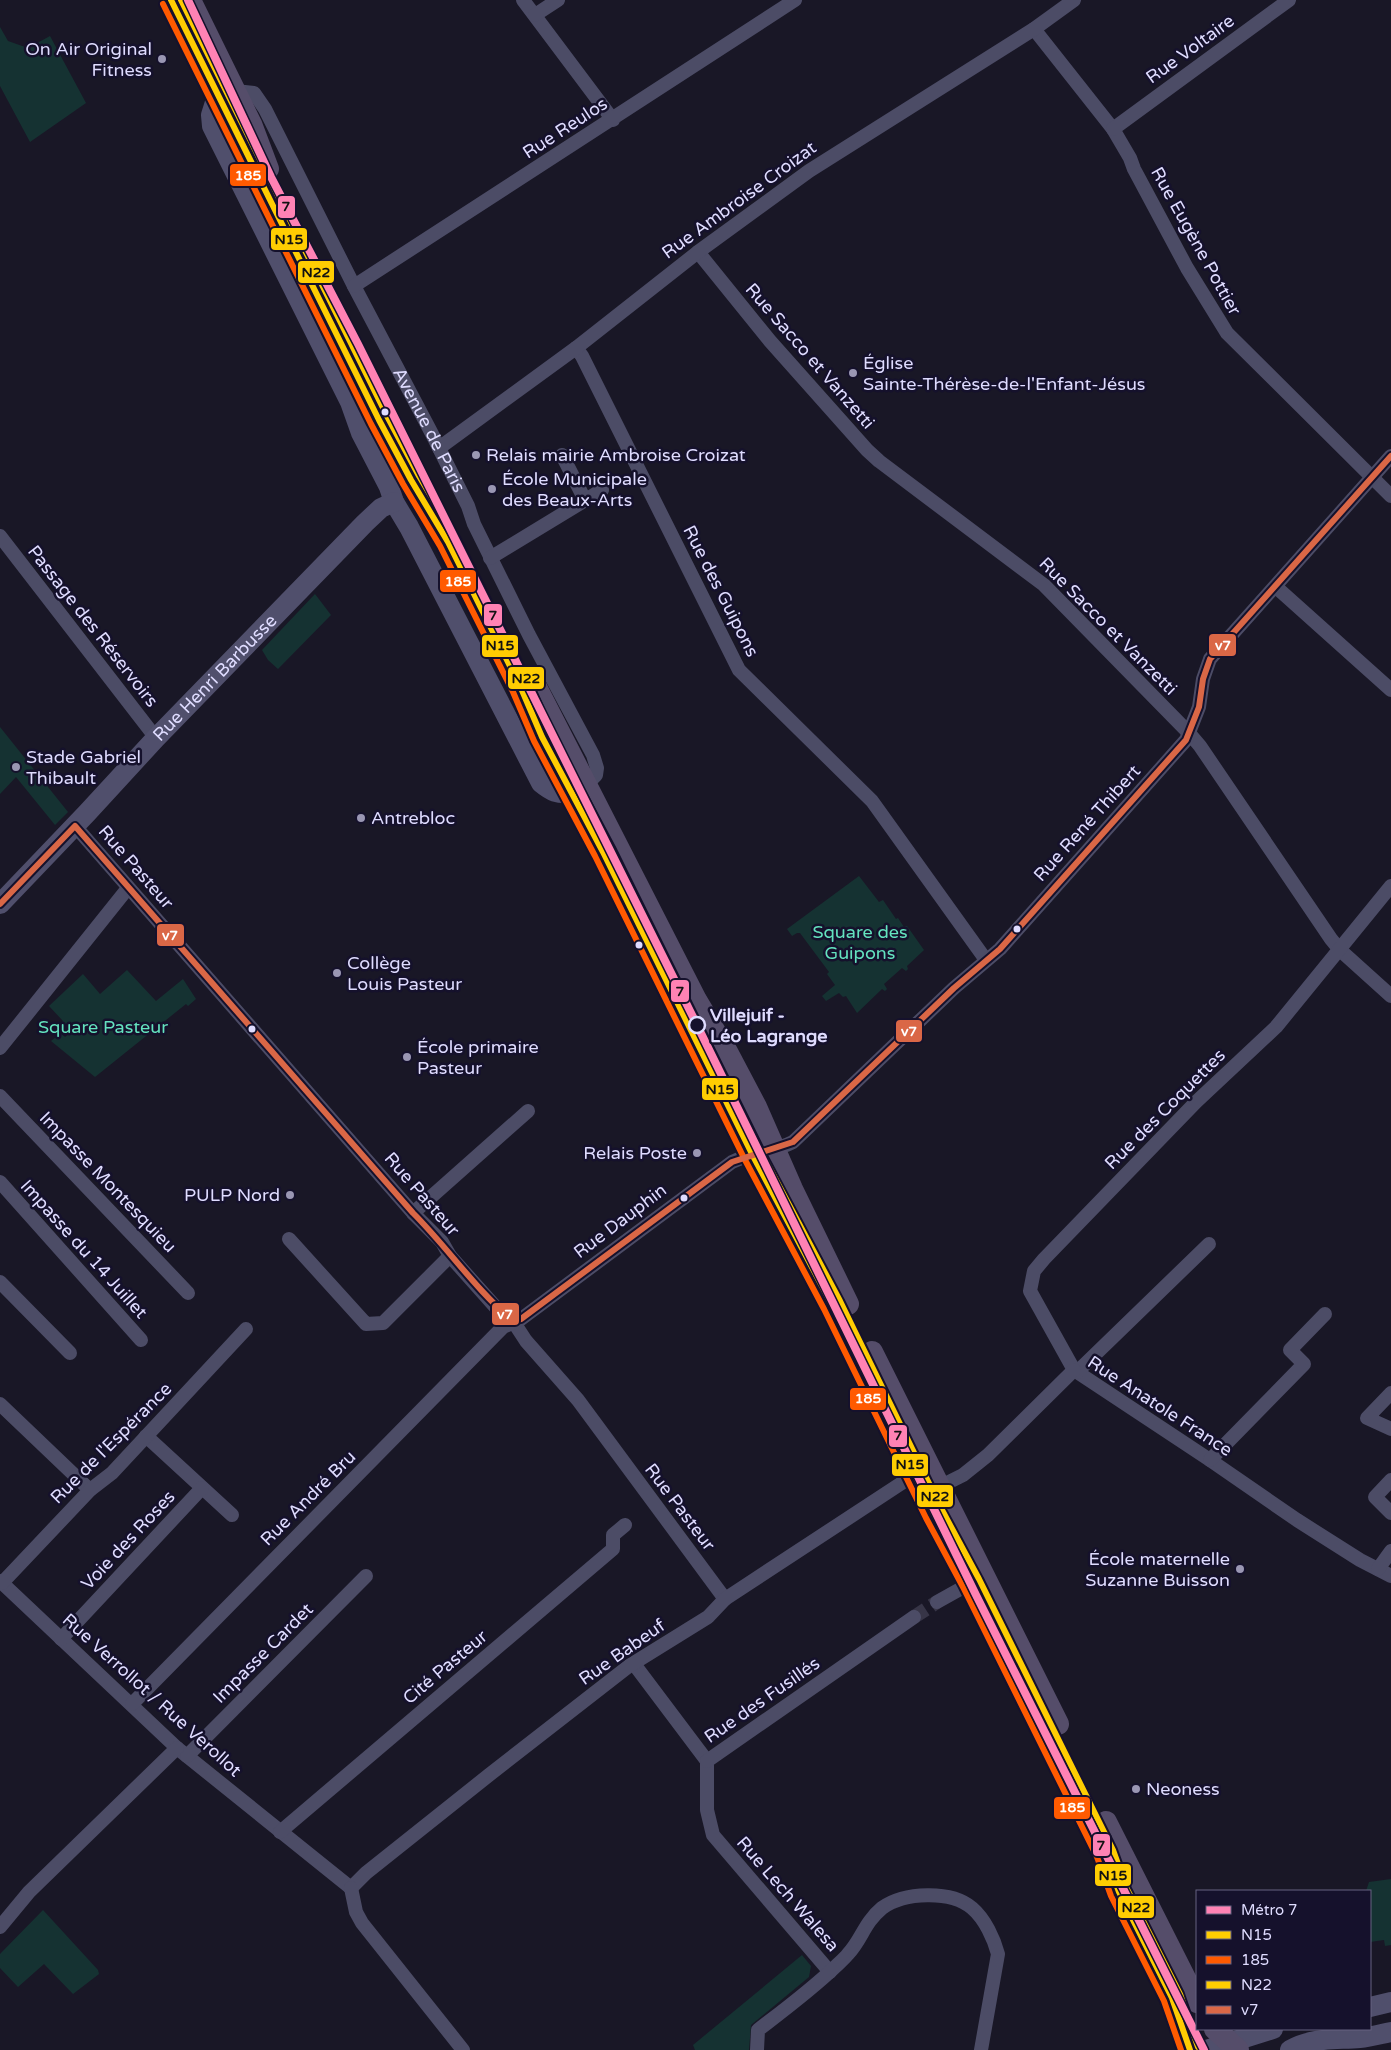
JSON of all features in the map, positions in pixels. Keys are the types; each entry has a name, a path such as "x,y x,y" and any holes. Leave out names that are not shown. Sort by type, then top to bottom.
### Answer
{"main road":[{"name":"Avenue de Paris","path":"171,0 226,94"},
{"name":"Avenue de Paris","path":"190,0 226,94 396,453 448,542 521,688 542,737 578,789 727,1052 756,1107 774,1150 844,1297 922,1470"},
{"path":"226,94 211,115 212,126 350,402 361,433 389,487 394,502 409,527 541,783 551,792 557,794 578,789"},
{"name":"Rue Henri Barbusse","path":"0,904 156,738 365,523 382,508 394,502"},
{"name":"Avenue de Paris","path":"578,789 640,926 752,1154 922,1470"},
{"path":"922,1470 935,1491 1196,2000"},
{"path":"935,1491 971,1583 1105,1854 1119,1892 1172,1998 1190,2050"},
{"path":"1371,2007 1391,2002"},
{"path":"1206,2050 1228,2040 1269,2030"},
{"path":"1290,2050 1308,2041 1365,2038 1391,2032"}],"street":[{"path":"524,0 612,120"},
{"path":"535,15 558,0"},
{"name":"Rue Reulos","path":"354,286 796,0"},
{"name":"Rue Ambroise Croizat","path":"439,448 576,348 698,252 809,170 1034,29 1074,0"},
{"name":"Rue Voltaire","path":"1113,129 1289,0"},
{"name":"Rue Eugène Pottier","path":"1034,29 1113,129 1187,268 1227,333 1391,496"},
{"name":"Avenue de Paris","path":"226,94 254,92 258,98 439,448 528,635 593,755 597,768 596,775 578,789"},
{"name":"Rue Sacco et Vanzetti","path":"698,252 770,341 867,450 1044,585 1189,733 1340,950 1391,996"},
{"name":"Rue des Guipons","path":"576,348 582,356 739,670 872,801 986,960"},
{"path":"562,455 585,500"},
{"name":"Rue René Thibert","path":"774,1150 787,1145 803,1134 1013,934 1186,740 1199,707 1203,679 1210,659 1391,456"},
{"path":"490,558 602,490"},
{"name":"Passage des Réservoirs","path":"0,536 156,738"},
{"path":"1276,587 1391,690"},
{"name":"Rue Pasteur","path":"75,826 413,1212 442,1242 450,1256 500,1312 513,1321 526,1341 578,1400 725,1599"},
{"name":"Rue des Coquettes","path":"1076,1371 1030,1291 1034,1271 1196,1102 1276,1027 1391,886"},
{"path":"0,1048 128,888"},
{"name":"Impasse Montesquieu","path":"0,1096 188,1293"},
{"path":"413,1212 528,1111"},
{"name":"Rue Dauphin","path":"513,1321 521,1319 732,1162 752,1154 774,1150"},
{"name":"Impasse du 14 Juillet","path":"0,1182 141,1340"},
{"path":"288,1239 366,1324 383,1323 450,1256"},
{"path":"1076,1371 1209,1244"},
{"path":"0,1282 70,1353"},
{"path":"1210,1460 1304,1364 1290,1350 1325,1314"},
{"name":"Rue André Bru","path":"132,1704 496,1334 513,1321"},
{"name":"Rue de l'Espérance","path":"1,1582 90,1490 112,1473 246,1330"},
{"name":"Rue Anatole France","path":"935,1491 963,1475 988,1455 1076,1371 1297,1520 1360,1560 1391,1576"},
{"path":"1391,1393 1367,1418 1391,1429"},
{"path":"0,1404 90,1490"},
{"path":"146,1436 232,1516"},
{"name":"Rue Babeuf","path":"351,1888 366,1873 489,1775 634,1664 708,1617 725,1599 922,1470"},
{"path":"1391,1480 1374,1498 1391,1513"},
{"name":"Voie des Roses","path":"62,1639 202,1488"},
{"name":"Cité Pasteur","path":"280,1832 613,1549 613,1536 625,1525"},
{"path":"1378,1569 1391,1551"},
{"name":"Impasse Cardet","path":"0,1927 29,1892 182,1752 366,1576"},
{"name":"Rue Verrollot / Rue Verollot","path":"1,1582 182,1752 351,1888"},
{"path":"937,1602 971,1583"},
{"name":"Rue des Fusillés","path":"634,1664 707,1761 914,1617"},
{"name":"Rue Lech Walesa","path":"707,1761 707,1810 713,1834 830,1972 758,2030 757,2050"},
{"path":"351,1888 356,1912 362,1923 463,2050"},
{"path":"830,1972 850,1953 865,1926 883,1908 907,1898 925,1896 946,1896 962,1902 973,1908 987,1927 998,1954 981,2050"}],"green space":[{"path":"0,27 8,41 28,48 50,36 86,103 30,142 0,86"},
{"path":"315,594 331,615 278,669 268,660 262,650"},
{"name":"Stade Gabriel Thibault","path":"0,727 68,812 55,825 16,777 0,794"},
{"name":"Square des Guipons","path":"859,876 879,902 883,900 896,919 898,918 904,927 907,926 924,950 907,966 908,969 906,971 902,968 884,984 887,989 885,991 882,989 857,1013 846,996 843,997 839,993 826,1001 822,996 835,985 827,974 829,972 800,933 792,936 787,929"},
{"name":"Square Pasteur","path":"127,970 156,1001 183,979 196,999 188,1006 186,1004 95,1077 51,1041 61,1033 65,1037 69,1034 60,1024 63,1021 49,1006 83,974 100,994"},
{"path":"1391,1879 1391,1945 1385,1946 1384,1940 1371,1942 1371,1890 1366,1890 1369,1882"},
{"path":"43,1910 98,1970 99,1974 73,1994 44,1964 18,1987 0,1968 0,1954"},
{"path":"802,1955 811,1966 809,1977 751,2025 749,2050 695,2050 693,2045"}],"tunnel":[{"path":"914,1617 937,1602"}],"metro line":[{"name":"7","path":"188,0 271,177 358,344 697,1025 976,1595 1204,2050"}],"transit line":[{"name":"N15","path":"171,0 379,420 411,480 448,542 521,688 542,737 603,852 752,1154 832,1305 934,1514 971,1583 1105,1854 1119,1892 1172,1998 1190,2050"},
{"name":"N22","path":"181,0 387,416 419,476 456,538 529,684 550,733 611,848 760,1150 840,1301 942,1510 979,1579 1113,1850 1127,1889 1180,1994 1198,2047"},
{"name":"185","path":"163,4 371,424 403,484 440,546 513,692 534,741 595,856 744,1158 824,1309 926,1518 963,1587 1097,1857 1111,1896 1164,2001 1181,2050"},
{"name":"v7","path":"0,904 75,826 486,1296 513,1321 521,1319 732,1162 793,1142 954,988 1000,949 1186,740 1199,707 1203,679 1210,659 1391,456"}],"place":[{"name":"On Air Original Fitness","path":"162,59"},
{"name":"Église Sainte-Thérèse-de-l'Enfant-Jésus","path":"853,373"},
{"name":"Relais mairie Ambroise Croizat","path":"476,455"},
{"name":"École Municipale des Beaux-Arts","path":"492,489"},
{"name":"Stade Gabriel Thibault","path":"16,767"},
{"name":"Antrebloc","path":"361,818"},
{"name":"Collège Louis Pasteur","path":"337,973"},
{"name":"Villejuif - Léo Lagrange","path":"697,1025"},
{"name":"École primaire Pasteur","path":"407,1057"},
{"name":"Relais Poste","path":"697,1153"},
{"name":"PULP Nord","path":"290,1195"},
{"name":"École maternelle Suzanne Buisson","path":"1240,1569"},
{"name":"Neoness","path":"1136,1789"}]}
